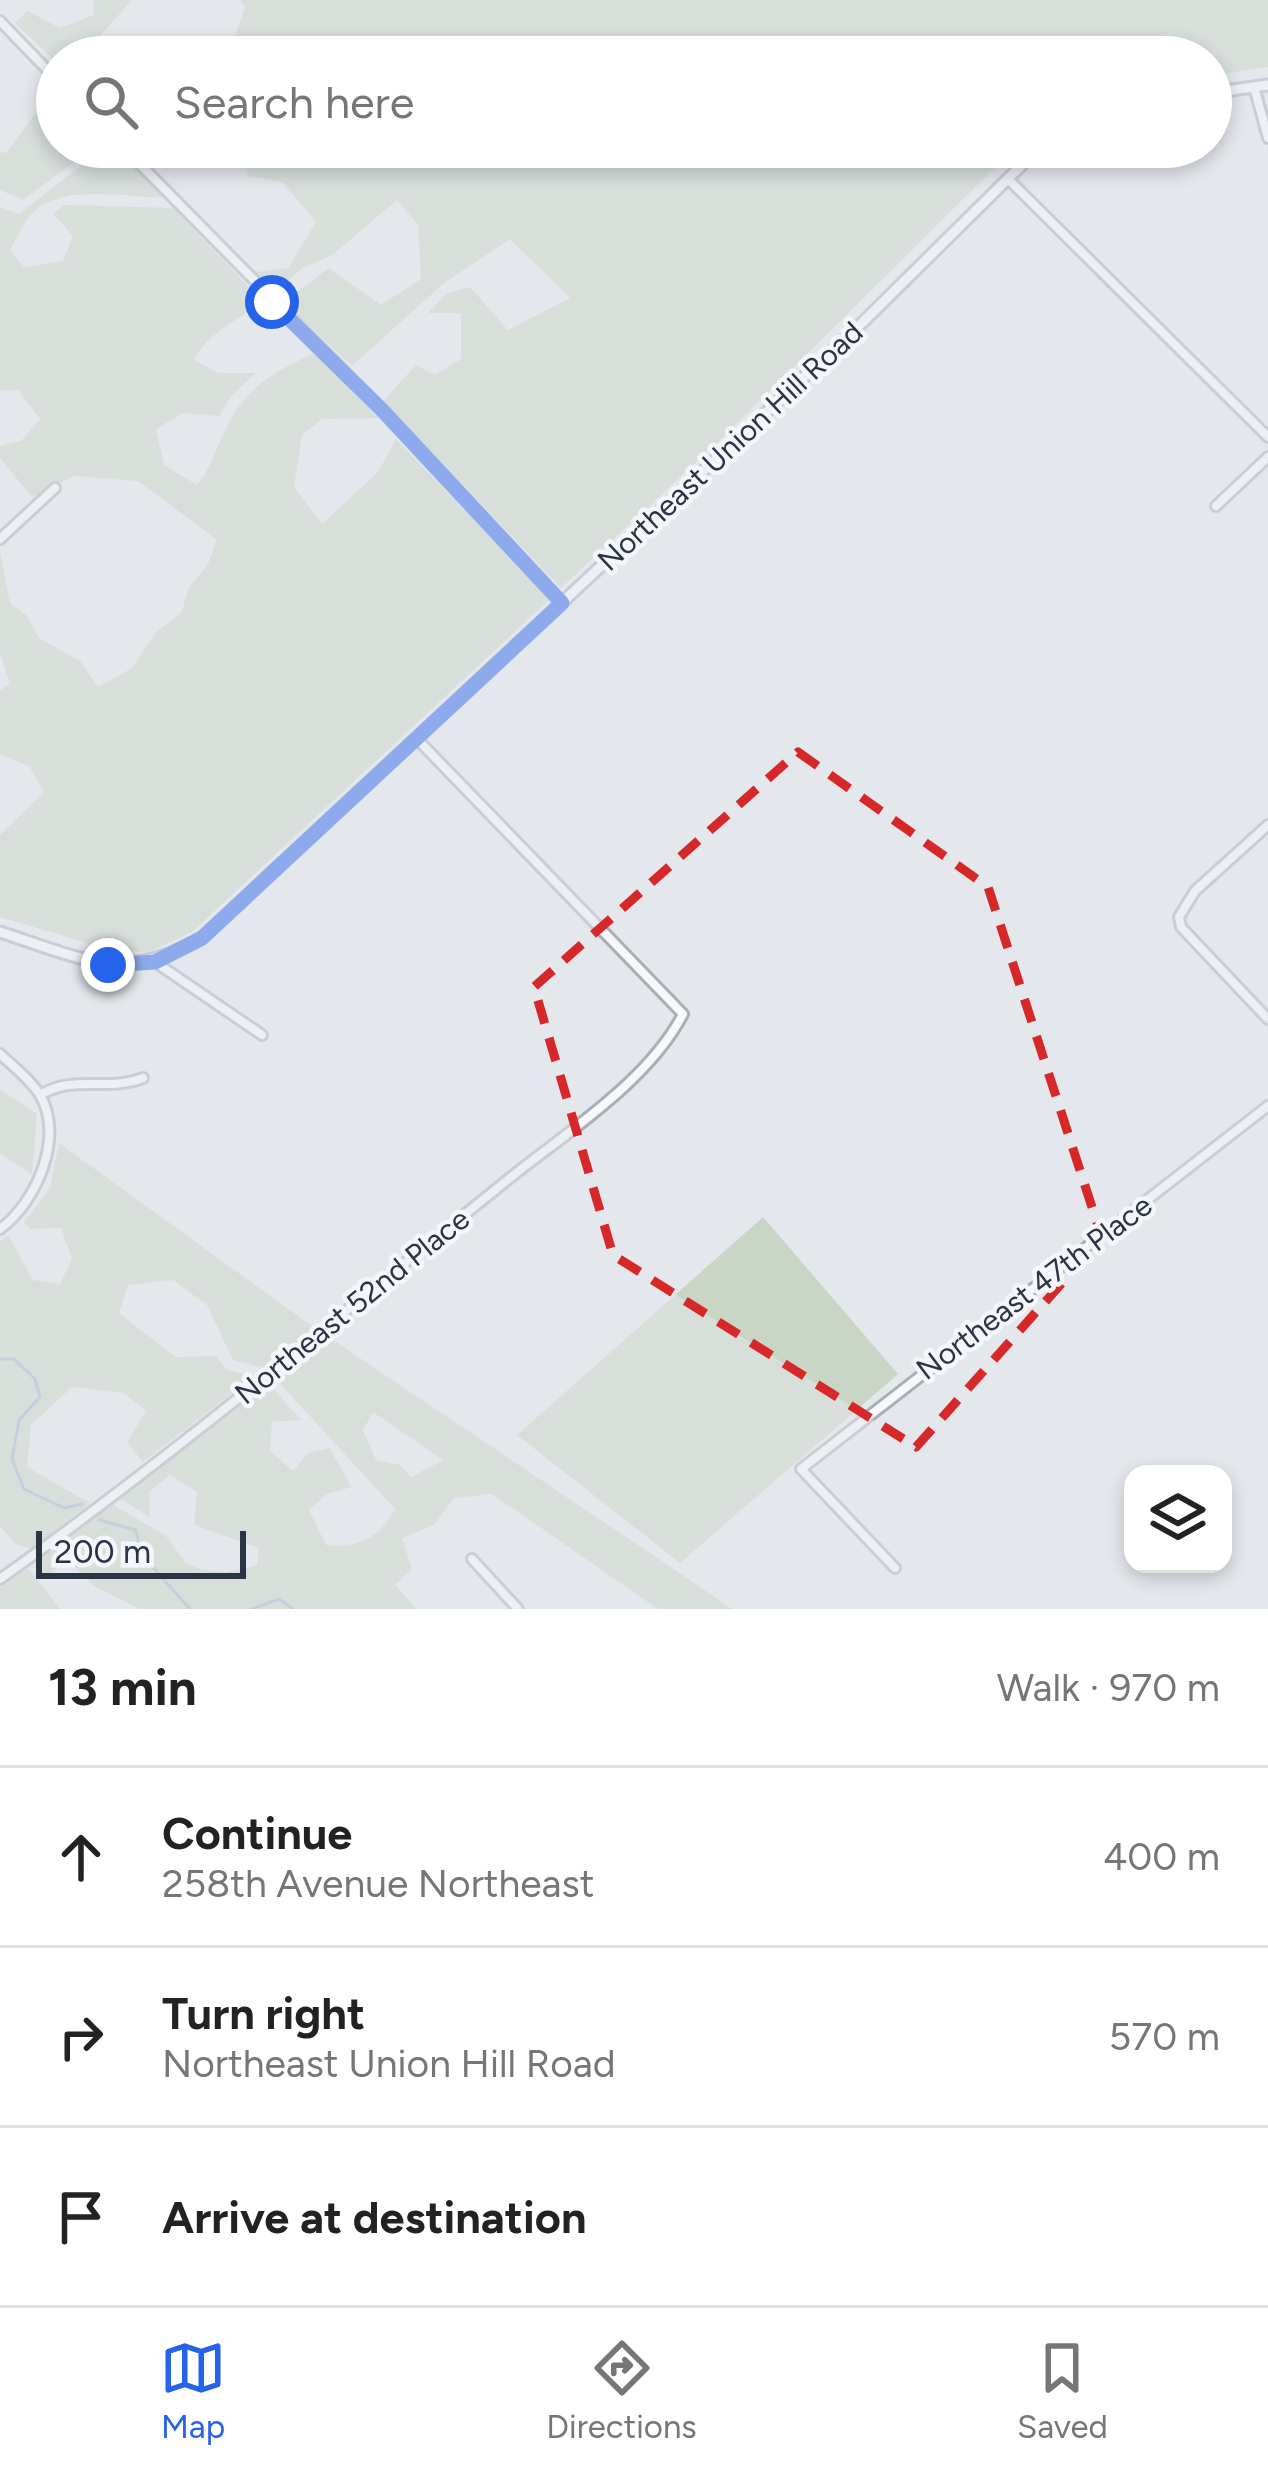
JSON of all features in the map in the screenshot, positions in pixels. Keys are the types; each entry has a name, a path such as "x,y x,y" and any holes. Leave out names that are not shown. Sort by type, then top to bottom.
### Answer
{"street":[{"path":"0,21 36,58"},
{"path":"1232,90 1268,85"},
{"path":"1254,87 1268,138"},
{"path":"143,168 383,411 562,603"},
{"name":"Northeast Union Hill Road","path":"0,932 108,965 155,962 202,938 418,740 1018,168"},
{"path":"1008,178 1268,437"},
{"path":"1216,506 1268,458"},
{"path":"0,538 56,488"},
{"name":"Northeast 52nd Place","path":"0,1579 307,1346 598,1110 667,1045 683,1014 418,740"},
{"path":"1268,825 1179,912 1181,927 1268,1018"},
{"path":"155,962 262,1035"},
{"path":"0,1054 40,1095 46,1112 45,1167 34,1195 0,1229"},
{"path":"40,1095 60,1082 120,1086 143,1078"},
{"name":"Northeast 47th Place","path":"895,1568 801,1469 1268,1106"},
{"path":"472,1559 518,1609"}],"highlighted area":[{"path":"798,752 988,887 1102,1238 916,1447 613,1255 534,987"}],"green space":[{"path":"93,0 132,0 100,36 36,36 36,43 15,23 27,11 60,28 94,15"},
{"path":"240,0 1268,0 1268,67 1232,73 1232,36 235,36 245,7"},
{"path":"36,113 36,168 66,168 23,200 0,190 0,152 6,153"},
{"path":"78,168 135,168 163,198 64,197 37,209 10,250 24,267 63,261 73,236 53,214 64,205 173,208 261,300 208,341 194,360 219,373 256,373 232,395 219,416 183,413 156,429 164,465 197,485 232,417 249,395 279,371 315,353 378,418 322,419 302,435 294,487 322,524 378,472 396,439 550,599 192,932 148,952 111,950 0,917 0,835 44,792 29,766 0,755 0,690 10,684 0,653 0,552 10,603 26,615 39,638 81,662 98,687 132,668 155,633 182,612 188,589 208,564 217,540 138,481 74,476 32,497 0,458 0,446 22,440 40,419 18,390 0,391 0,207 19,214"},
{"path":"247,168 995,168 717,443 561,588 383,401 416,365 435,375 461,359 461,313 428,313 447,293 470,287 508,330 570,298 510,239 444,283 352,366 284,301 329,268 381,305 421,279 418,225 397,200 331,256 304,267 275,292 256,272 288,268 316,222 282,182 248,176"},
{"path":"0,1089 37,1114 32,1175 0,1153"},
{"path":"59,1143 316,1329 265,1368 233,1360 207,1305 173,1280 128,1285 119,1313 176,1357 216,1356 227,1370 254,1376 143,1462 127,1442 146,1411 124,1393 72,1387 31,1425 27,1467 90,1503 32,1549 15,1544 0,1526 0,1241 8,1235 33,1280 60,1284 72,1259 61,1228 30,1229 24,1222 50,1188"},
{"path":"763,1217 898,1374 680,1563 517,1435"},
{"path":"327,1336 732,1609 658,1609 492,1494 454,1498 434,1525 402,1538 412,1569 395,1585 417,1609 140,1609 94,1586 67,1559 46,1577 36,1561 110,1503 166,1536 186,1563 202,1570 226,1573 257,1565 259,1548 194,1525 197,1492 170,1475 149,1492 150,1517 117,1497 267,1382 301,1420 272,1422 270,1451 293,1471 308,1453 329,1448 352,1487 327,1494 309,1510 326,1545 358,1543 375,1534 395,1509 274,1377","holes":["373,1412 443,1460 411,1477 400,1465 376,1460 363,1430"]},
{"path":"28,1568 60,1609 0,1609 0,1588"}],"waterway":[{"path":"0,1359 14,1359 35,1379 40,1397 19,1420 12,1459 24,1489 64,1508 82,1504"},
{"path":"99,1520 136,1530 141,1554 190,1609"},
{"path":"252,1609 279,1599 293,1609"}],"route":[{"path":"108,965 155,962 202,938 562,603 383,411 272,302"}]}
